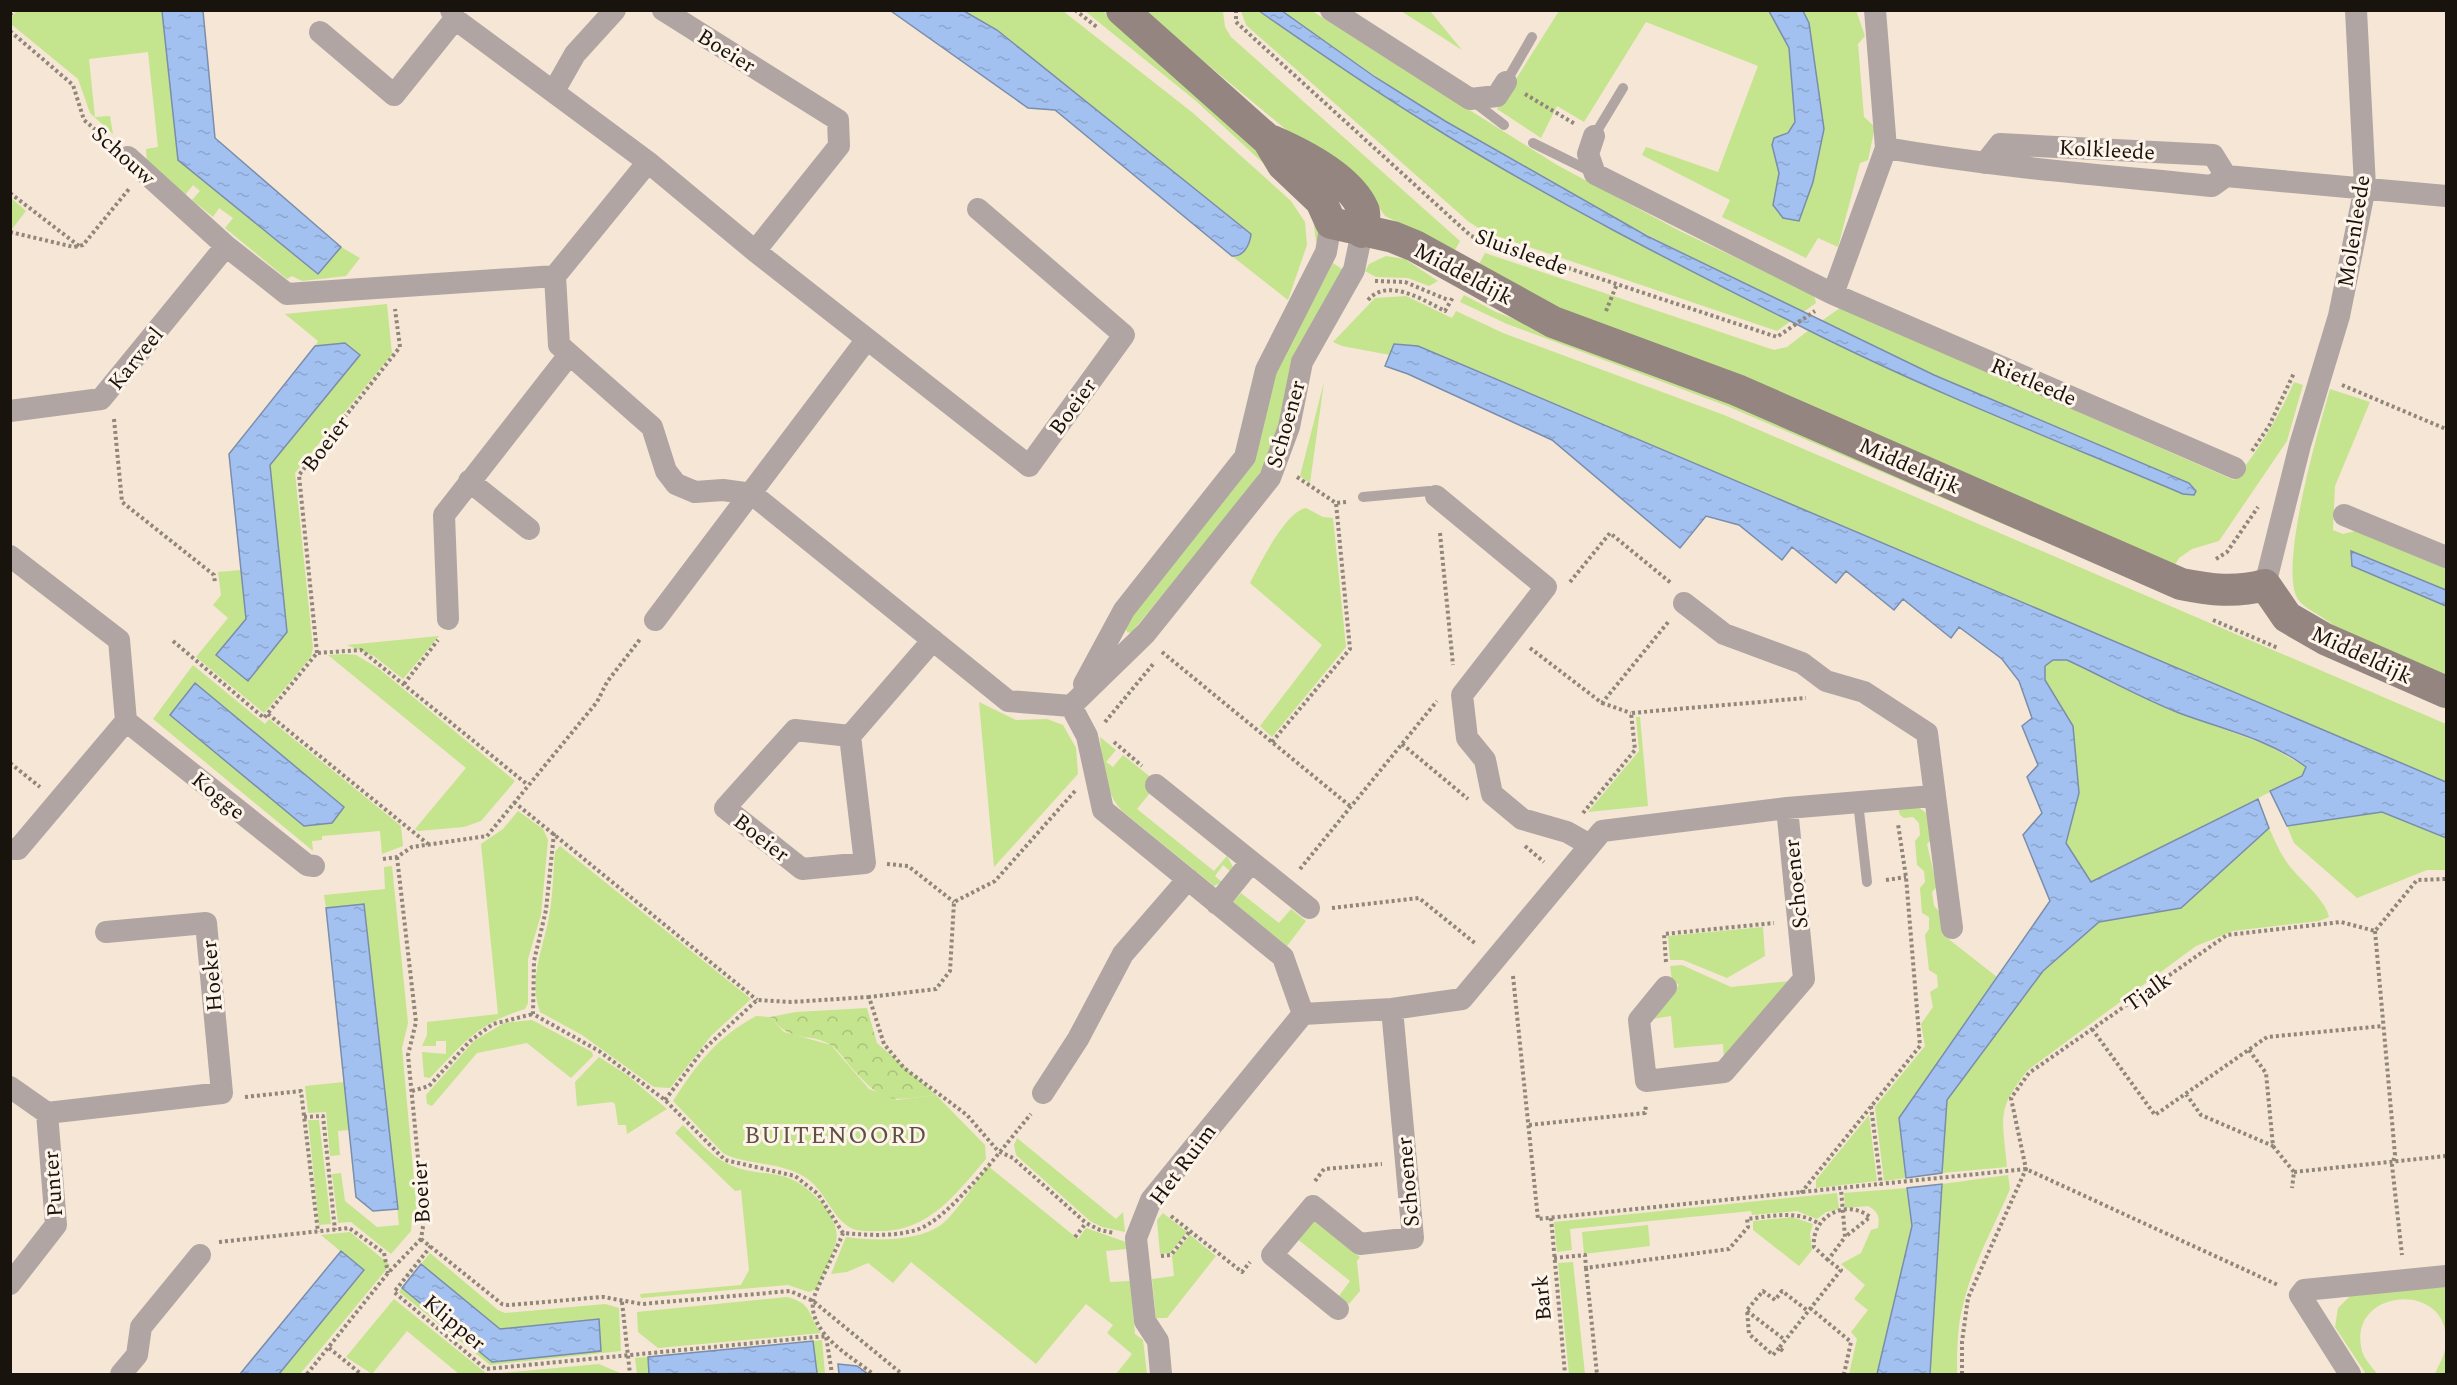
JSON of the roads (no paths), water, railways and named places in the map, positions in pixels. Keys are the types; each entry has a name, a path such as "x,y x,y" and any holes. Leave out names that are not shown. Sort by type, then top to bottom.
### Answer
{"street":[{"path":"554,92 574,54 615,10"},
{"name":"Boeier","path":"663,10 838,120 839,146 755,250"},
{"path":"1122,10 1268,140 1283,165 1321,201 1328,238"},
{"path":"1331,10 1470,99 1497,96 1506,82"},
{"path":"1594,136 1588,154 1595,174 1833,294 1886,148 1875,10"},
{"name":"Molenleede","path":"2265,585 2301,445 2339,316 2365,187 2356,10"},
{"name":"Boeier","path":"320,32 394,94 453,15 648,162 755,250 1029,466 1124,335 978,209"},
{"path":"1268,140 1302,154 1350,190 1364,211 1362,232"},
{"name":"Kolkleede","path":"1985,163 2000,144 2213,155 2226,176"},
{"name":"Kolkleede","path":"1886,148 1985,163 2212,186 2226,176 2446,196"},
{"path":"648,162 555,276 559,345 652,427 666,471 676,483 695,492 723,490 752,494 1008,701 1071,706 1087,736 1103,810 1283,957 1302,1014"},
{"name":"Schouw","path":"135,164 226,246"},
{"name":"Middeldijk","path":"1328,238 1362,232 1393,237 1415,246 1553,322 1737,390 2181,584 2212,591 2233,591 2265,585 2287,617 2325,639 2446,692"},
{"name":"Schoener","path":"1071,706 1146,633 1270,478 1289,427 1302,362 1354,270 1362,232"},
{"name":"Schoener","path":"1071,706 1124,610 1245,457 1266,370 1328,238"},
{"path":"226,246 288,294 555,276"},
{"name":"Karveel","path":"10,411 101,399 226,246"},
{"name":"Rietleede","path":"1833,294 2235,468"},
{"path":"655,620 867,339"},
{"path":"448,619 444,515 569,355"},
{"path":"469,481 529,529"},
{"path":"1437,496 1546,587 1511,632 1459,686 1467,738 1485,760 1492,794 1522,819 1567,832 1590,845"},
{"path":"2344,515 2446,557"},
{"path":"10,556 119,640 126,721 18,849 10,849"},
{"path":"1684,603 1724,634 1802,663 1826,681 1864,692 1927,733 1933,796 1952,928"},
{"path":"850,736 933,640"},
{"name":"Kogge","path":"126,721 307,865 314,866"},
{"name":"Boeier","path":"795,730 850,736 865,863 802,869 725,808 795,730"},
{"path":"1160,788 1284,888 1316,909"},
{"name":"Schoener","path":"1302,1014 1392,1009 1462,999 1602,831 1787,808 1933,796"},
{"name":"Schoener","path":"1666,987 1639,1020 1646,1081 1724,1072 1804,979 1787,808"},
{"path":"1217,904 1251,862"},
{"path":"1044,1093 1077,1039 1123,954 1188,879"},
{"name":"Hoeker","path":"46,1113 222,1093 206,923 106,932"},
{"name":"Schoener","path":"1338,1309 1272,1255 1313,1206 1360,1244 1413,1238 1392,1009"},
{"name":"Het Ruim","path":"1161,1374 1158,1341 1145,1321 1137,1248 1151,1200 1302,1014"},
{"path":"10,1087 46,1113"},
{"name":"Punter","path":"10,1284 56,1225 46,1113"},
{"path":"121,1374 137,1355 141,1326 200,1255"},
{"path":"2350,1374 2300,1295 2304,1290 2446,1276"}],"lane":[{"path":"1506,82 1532,37"},
{"path":"1594,136 1623,88"},
{"path":"1470,99 1504,125"},
{"path":"1533,143 1595,174"},
{"path":"1363,497 1429,491 1437,496"},
{"path":"1858,802 1867,882"}],"water":[{"path":"162,11 203,11 215,138 341,247 318,274 178,160"},
{"path":"891,11 964,11 997,30 1251,234 1246,249 1232,256 1055,110 1028,108"},
{"path":"1259,11 1282,11 1375,77 1445,121 1647,236 1934,375 2189,483 2196,491 2194,495 2183,494 1900,374 1662,256 1566,205 1471,150 1341,68"},
{"path":"1769,11 1803,11 1809,23 1824,129 1813,182 1799,221 1783,218 1773,205 1779,173 1772,145 1774,138 1788,133 1795,122 1789,48"},
{"path":"345,343 360,355 270,465 287,632 248,681 216,655 246,619 229,454 315,346"},
{"path":"1394,344 1418,346 2446,782 2446,838 2382,812 2287,826 2270,791 2302,776 2306,767 2292,757 2261,742 2165,707 2067,660 2053,660 2045,666 2045,680 2073,726 2079,793 2066,843 2091,882 2258,799 2269,828 2181,908 2099,922 2043,971 1947,1100 1942,1173 1906,1178 1899,1118 2050,901 2023,835 2042,813 2027,777 2038,765 2022,726 2032,718 2019,681 2002,659 1959,627 1951,638 1903,599 1894,610 1846,571 1836,583 1792,547 1782,560 1739,525 1706,516 1680,548 1552,440 1408,374 1385,366"},
{"path":"2351,551 2446,590 2446,606 2352,566"},
{"path":"195,683 344,807 332,823 304,826 170,715"},
{"path":"364,904 398,1209 373,1211 356,1197 326,908"},
{"path":"1942,1184 1930,1374 1877,1374 1912,1226 1907,1188"},
{"path":"341,1251 364,1270 279,1374 240,1374"},
{"path":"421,1264 500,1329 599,1319 601,1351 492,1362 402,1288"},
{"path":"813,1341 817,1373 649,1374 648,1357"},
{"path":"838,1364 857,1366 868,1374 839,1374"}],"district":[{"name":"BUITENOORD","path":"836,1135"}]}
